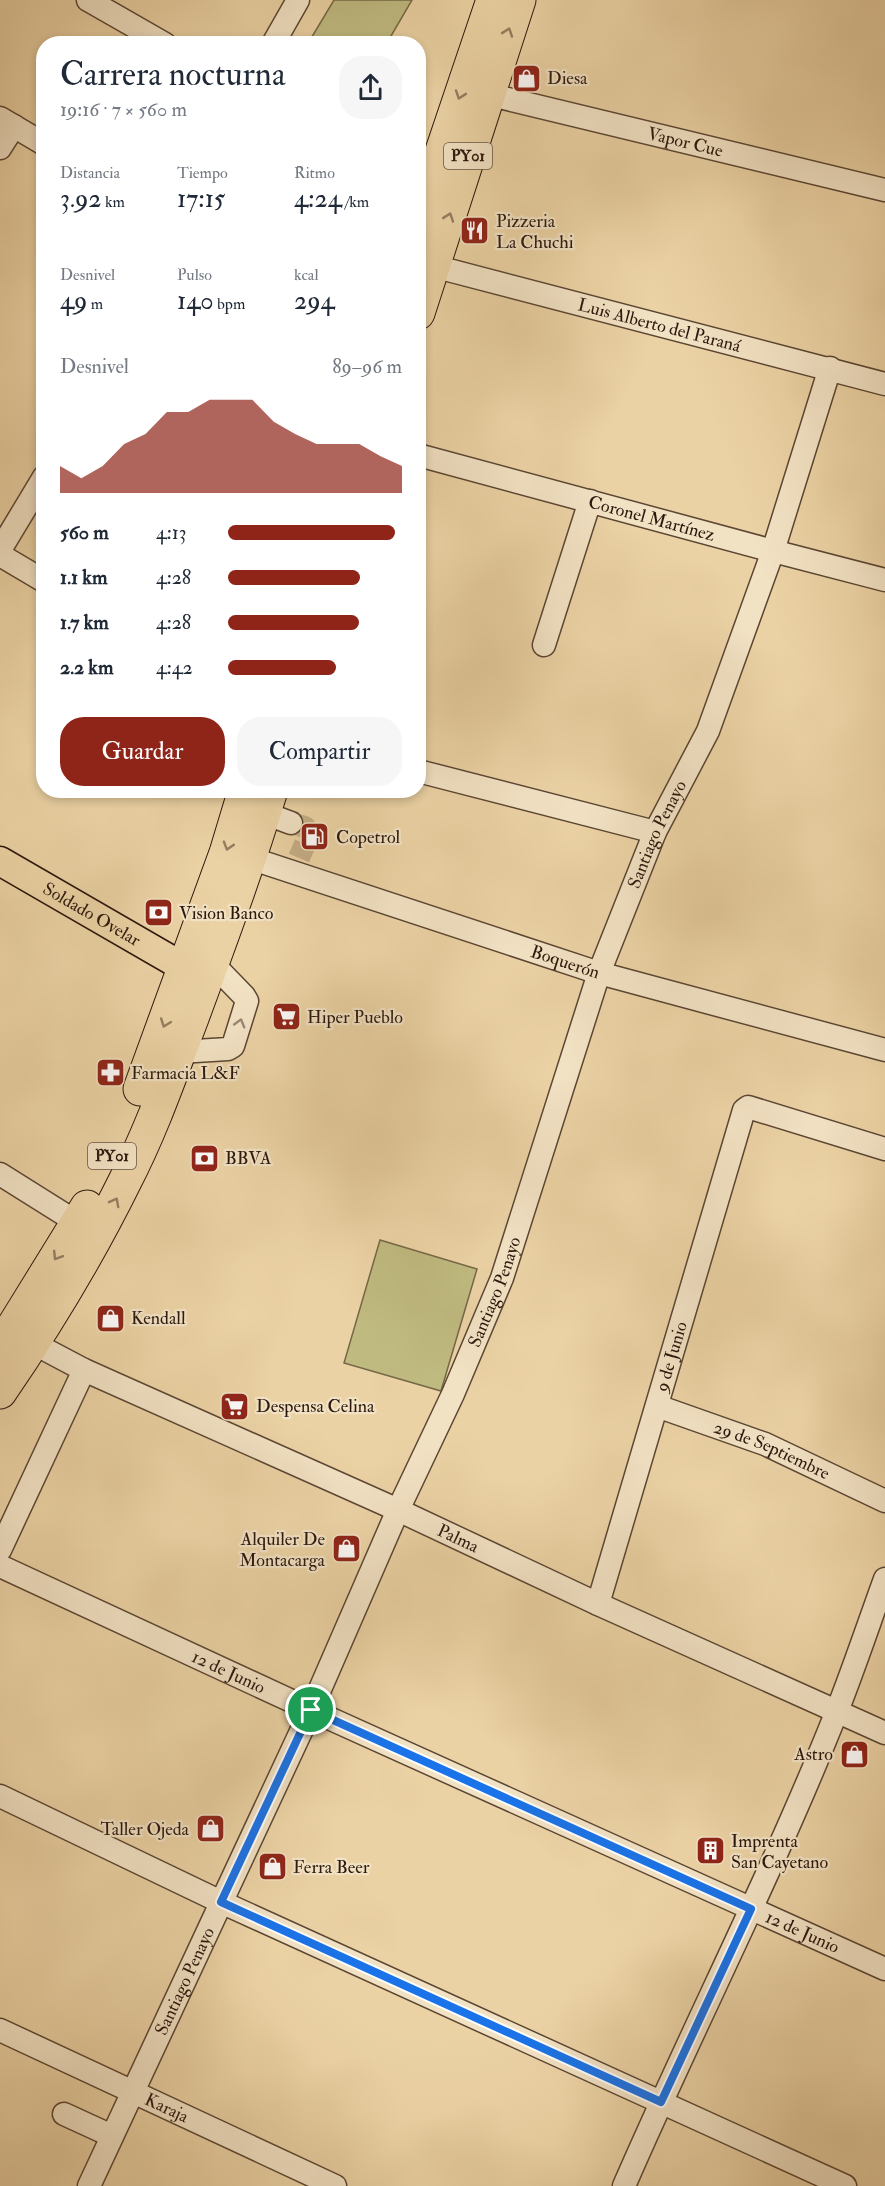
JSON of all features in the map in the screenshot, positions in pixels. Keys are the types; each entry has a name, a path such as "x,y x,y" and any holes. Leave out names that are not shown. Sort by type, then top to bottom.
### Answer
{"highway":[{"name":"PY01","path":"426,180 493,0"},
{"name":"PY01","path":"426,288 519,0"},
{"name":"PY01","path":"0,1348 78,1222 105,1172 126,1123 201,970 250,858 268,804"},
{"name":"PY01","path":"0,1392 33,1343 126,1180 179,1052 201,970 226,853 268,804"}],"main road":[{"name":"Soldado Ovelar","path":"0,861 201,970"}],"street":[{"path":"88,0 151,36"},
{"path":"278,36 298,0"},
{"name":"Vapor Cue","path":"487,94 885,190"},
{"path":"0,148 7,122 36,139"},
{"name":"Luis Alberto del Paraná","path":"433,266 885,384"},
{"name":"Santiago Penayo","path":"89,2186 311,1710 398,1510 453,1394 502,1278 599,974 655,832 708,731 773,551 830,368"},
{"name":"Coronel Martínez","path":"426,457 885,580"},
{"path":"0,550 36,490"},
{"path":"544,645 590,501"},
{"path":"0,555 36,576"},
{"path":"426,773 655,832"},
{"name":"Boquerón","path":"250,858 296,865 599,974 885,1050"},
{"path":"179,1052 233,1047 247,1001 244,996 201,970"},
{"name":"9 de Junio","path":"598,1604 744,1110 748,1107 885,1149"},
{"path":"0,1174 78,1222"},
{"name":"Palma","path":"33,1343 84,1370 398,1510 598,1604 885,1733"},
{"path":"0,1550 84,1370"},
{"name":"29 de Septiembre","path":"657,1406 765,1444 885,1501"},
{"name":"12 de Junio","path":"0,1566 311,1710 885,1969"},
{"path":"624,2186 751,1909 837,1712 885,1579"},
{"path":"0,1796 221,1902 845,2186"},
{"name":"Karaja","path":"0,2030 336,2186"},
{"path":"64,2114 112,2136"}],"shaded area":[{"path":"334,0 412,0 391,36 312,36"},
{"path":"380,1240 477,1269 441,1391 344,1363"}],"tunnel":[{"path":"291,823 305,827 308,831 308,837 299,858"}],"place":[{"name":"Diesa","path":"526,78"},
{"name":"Pizzeria La Chuchi","path":"475,231"},
{"name":"Copetrol","path":"315,837"},
{"name":"Vision Banco","path":"158,913"},
{"name":"Hiper Pueblo","path":"286,1017"},
{"name":"Farmacia L&F","path":"110,1073"},
{"name":"BBVA","path":"204,1158"},
{"name":"Kendall","path":"110,1318"},
{"name":"Despensa Celina","path":"235,1406"},
{"name":"Alquiler De Montacarga","path":"346,1549"},
{"name":"Astro","path":"854,1754"},
{"name":"Taller Ojeda","path":"210,1829"},
{"name":"Imprenta San Cayetano","path":"710,1851"},
{"name":"Ferra Beer","path":"272,1867"}],"route":[{"path":"311,1710 751,1909 661,2102 221,1902 311,1710"}]}
